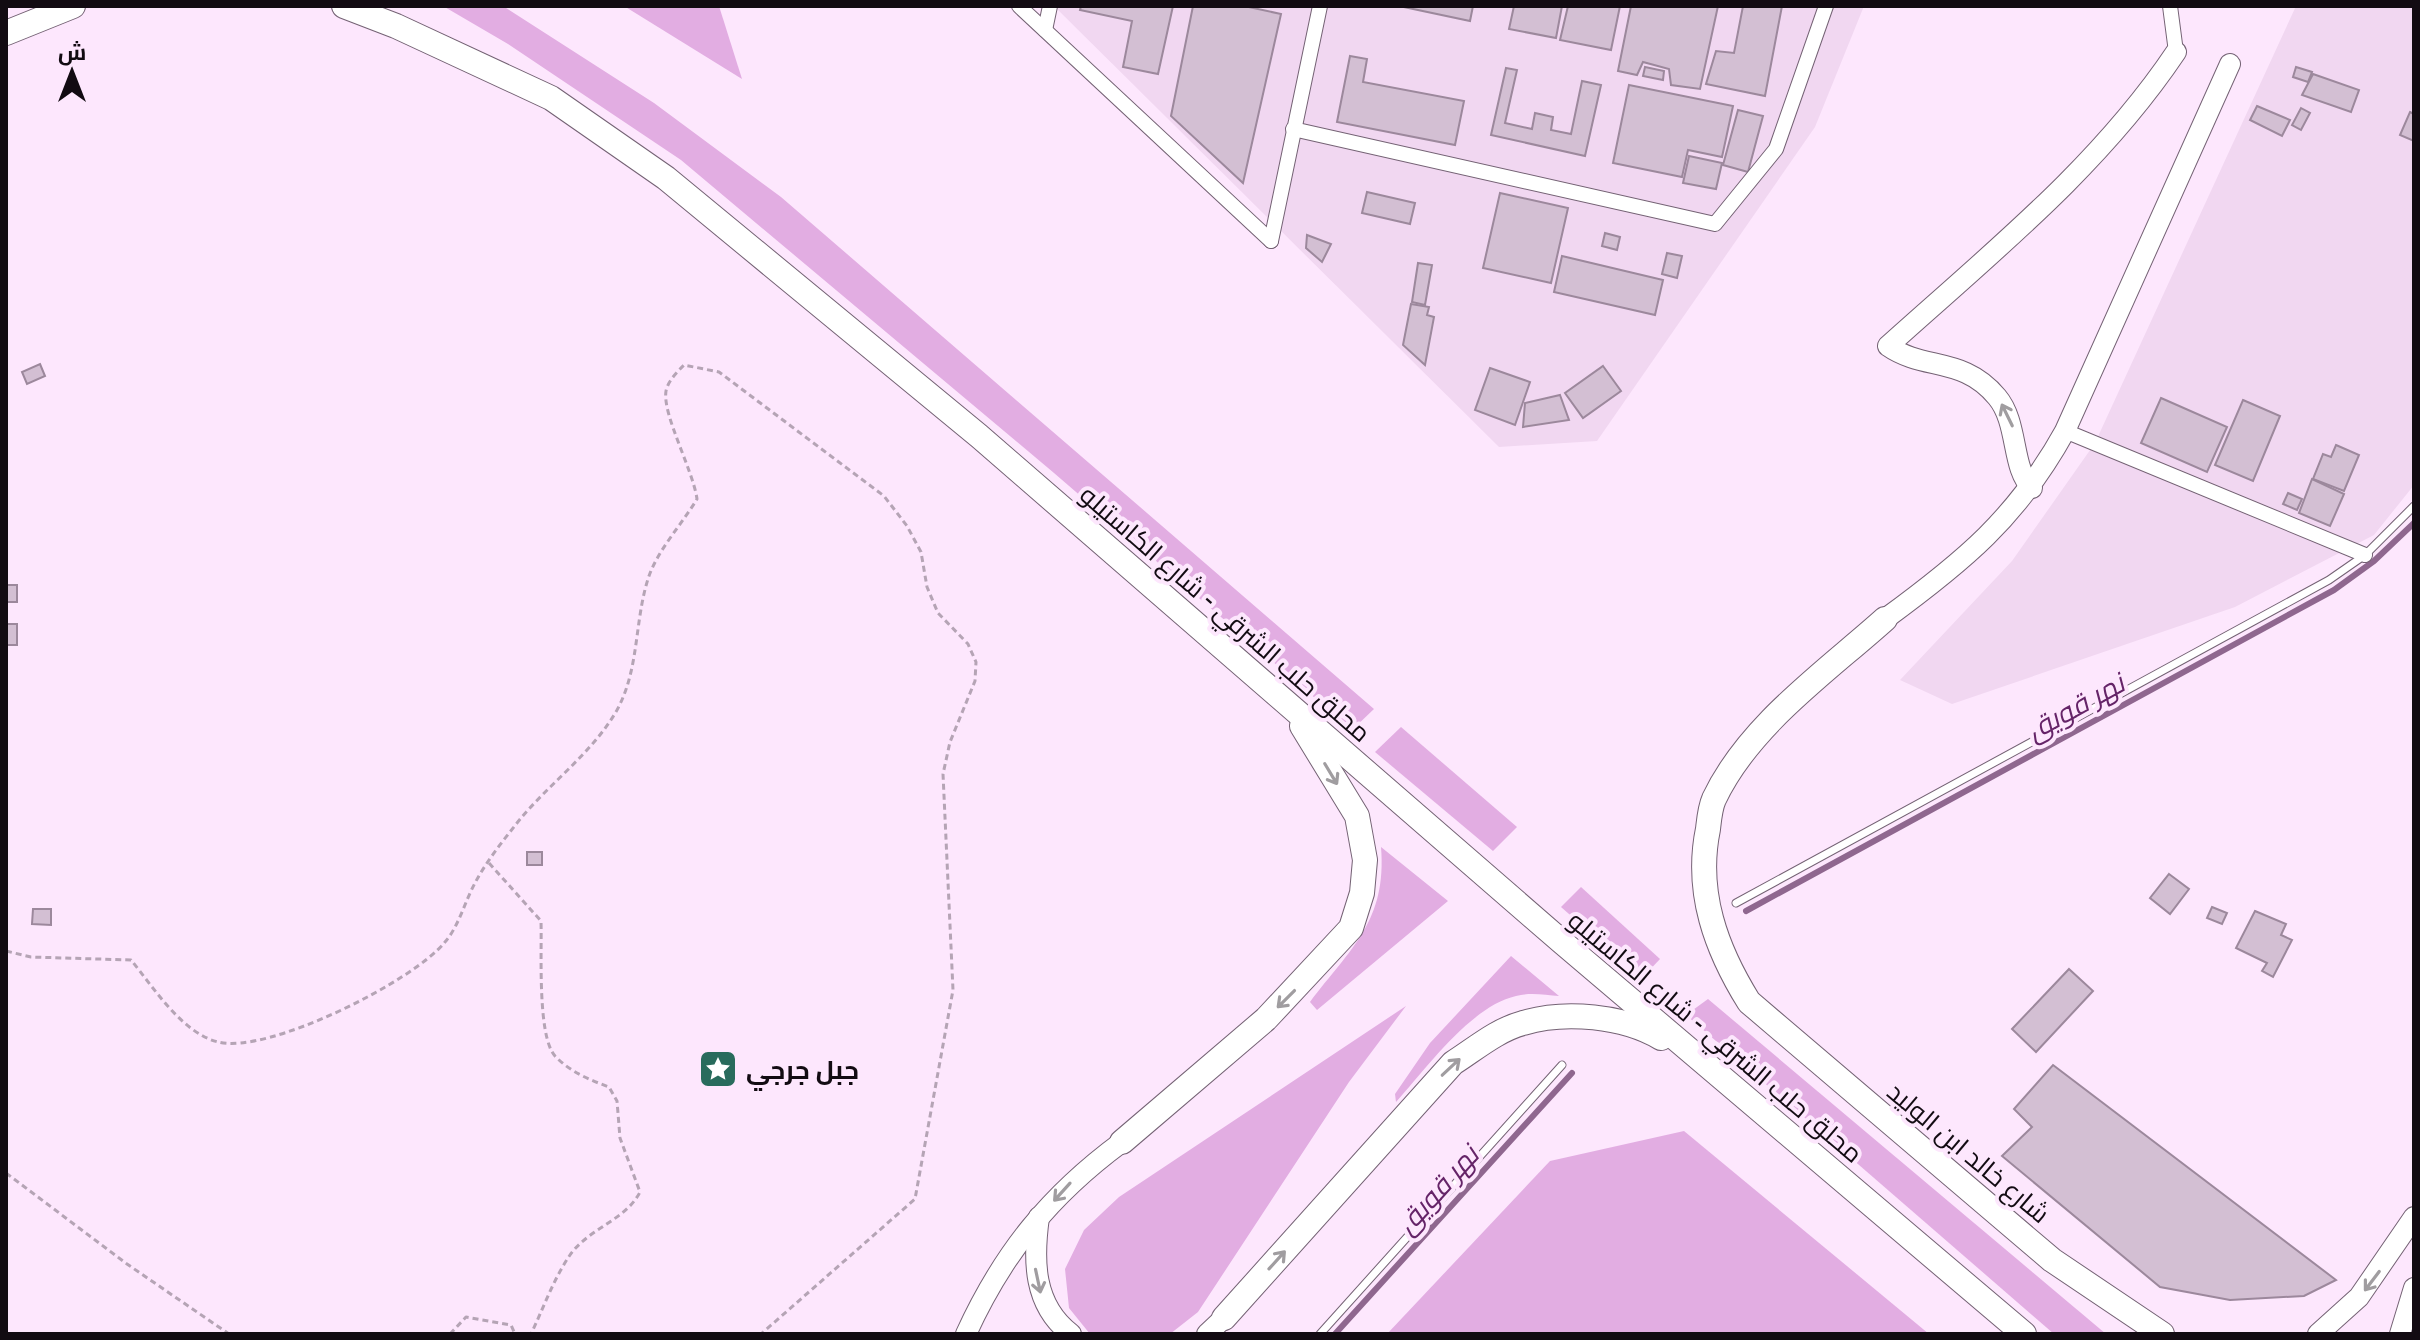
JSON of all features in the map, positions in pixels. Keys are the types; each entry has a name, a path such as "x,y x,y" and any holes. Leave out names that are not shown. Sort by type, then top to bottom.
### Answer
{"highway":[{"path":"6,33 73,6"},
{"name":"محلق حلب الشرقي - شارع الكاستيلو","path":"344,6 396,26 551,98 666,178 979,436 1696,1057 2024,1334"},
{"name":"شارع خالد ابن الوليد","path":"1885,619 1770,722 1713,800 1704,849 1705,897 1720,949 1749,1002 2052,1260 2162,1334"},
{"path":"1122,1142 1266,1019 1351,928 1362,893 1365,860 1357,816 1291,707"},
{"path":"1215,1329 1453,1063 1489,1039 1521,1023 1553,1017 1621,1021 1652,1032 1696,1057"}],"main road":[{"path":"2032,488 2021,469 2009,416 1985,384 1963,370 1900,354 1888,346 2082,169 2140,103 2176,52"},
{"path":"1885,619 1956,567 2032,488 2065,431 2230,64"},
{"path":"966,1334 1001,1264 1039,1217 1076,1177 1122,1142"},
{"path":"1039,1217 1033,1256 1040,1293 1059,1325 1071,1334"},
{"path":"2318,1334 2359,1297 2414,1217"},
{"path":"2400,1334 2414,1288"}],"street":[{"path":"1019,6 1271,241 1320,6"},
{"path":"1045,30 1050,6"},
{"path":"1293,129 1715,224 1776,149 1826,6"},
{"path":"2170,6 2176,52"},
{"path":"2065,431 2365,555"}],"lane":[{"path":"1736,903 2329,580 2365,555 2414,506"},
{"path":"1320,1334 1562,1065"}],"path":[{"path":"6,951 31,957 131,960 187,1024 220,1043 251,1040 334,1015 391,983 445,942 489,863 518,821 604,732 618,708 628,685 639,635 640,607 650,572 697,499 694,476 666,405 666,389 684,365 719,372 884,496 921,552 927,587 938,613 968,644 976,662 975,681 950,742 943,774 953,990 915,1199 761,1334"},
{"path":"489,863 541,921 542,1015 553,1055 582,1077 609,1087 617,1101 620,1138 640,1192 633,1206 590,1234 570,1255 531,1334"},
{"path":"6,1173 127,1264 229,1334"},
{"path":"450,1334 466,1317 511,1325 515,1334"}],"shaded area":[{"path":"443,6 503,6 654,103 781,197 1374,709 1352,730 1054,473 681,160 508,44"},
{"path":"624,6 719,6 742,79"},
{"path":"1054,6 1864,6 1815,127 1597,441 1499,447"},
{"path":"2296,6 2414,6 2414,485 2374,535 2235,607 1952,704 1900,680 2012,561 2095,443"},
{"path":"1401,727 1517,827 1493,851 1375,752"},
{"path":"1381,847 1448,901 1317,1010 1310,1002 1352,949 1372,914 1381,873"},
{"path":"1581,887 1660,959 1642,978 1561,907"},
{"path":"1511,956 1559,996 1521,995 1482,1012 1450,1040 1396,1102 1395,1094 1430,1043"},
{"path":"1708,999 2106,1334 2054,1334 1686,1015"},
{"path":"1406,1006 1349,1082 1198,1312 1170,1334 1090,1334 1069,1308 1065,1269 1084,1230 1119,1197"},
{"path":"1684,1131 1929,1334 1387,1334 1550,1161"}],"building":[{"path":"1081,6 1173,6 1158,74 1123,67 1132,21 1080,10"},
{"path":"1193,6 1244,6 1281,14 1243,183 1171,116"},
{"path":"1399,6 1473,6 1470,21"},
{"path":"1514,6 1562,6 1556,38 1509,29"},
{"path":"1568,6 1620,6 1611,50 1560,40"},
{"path":"1631,6 1718,6 1700,89 1671,85 1669,69 1643,62 1637,75 1618,71"},
{"path":"1743,6 1782,6 1765,96 1706,84 1716,51 1734,53"},
{"path":"1350,56 1367,59 1363,82 1464,101 1455,145 1337,122"},
{"path":"1645,67 1664,71 1663,80 1643,76"},
{"path":"2296,67 2312,72 2308,82 2293,77"},
{"path":"1506,68 1517,70 1505,123 1532,129 1535,113 1553,117 1551,130 1571,134 1582,81 1601,85 1585,156 1491,135"},
{"path":"2313,74 2359,90 2351,112 2302,95"},
{"path":"1629,85 1733,106 1722,157 1688,150 1682,177 1613,163"},
{"path":"2257,106 2290,120 2282,136 2250,120"},
{"path":"2301,108 2310,113 2301,130 2292,125"},
{"path":"1738,110 1763,116 1748,172 1723,165"},
{"path":"2410,112 2414,114 2414,141 2400,135"},
{"path":"1689,156 1722,163 1716,189 1683,183"},
{"path":"1367,192 1415,203 1410,224 1362,213"},
{"path":"1500,193 1568,208 1551,283 1483,268"},
{"path":"1605,233 1620,237 1617,250 1602,246"},
{"path":"1307,235 1331,244 1322,262 1306,248"},
{"path":"1667,253 1682,256 1677,278 1662,274"},
{"path":"1562,256 1663,280 1655,315 1554,292"},
{"path":"1418,263 1432,265 1425,305 1412,302"},
{"path":"1411,304 1429,307 1427,315 1434,317 1425,365 1403,345"},
{"path":"40,364 45,376 27,384 22,372"},
{"path":"1603,366 1621,391 1583,418 1565,393"},
{"path":"1490,368 1530,382 1515,425 1475,410"},
{"path":"1560,395 1569,420 1523,427 1525,403"},
{"path":"2161,398 2227,427 2207,472 2141,443"},
{"path":"2243,400 2280,416 2253,481 2215,465"},
{"path":"2336,445 2359,455 2344,491 2313,479 2323,454 2331,457"},
{"path":"2312,479 2344,494 2330,526 2299,513"},
{"path":"2288,493 2302,499 2297,510 2283,504"},
{"path":"6,585 17,585 17,602 6,602"},
{"path":"6,624 17,624 17,645 6,645"},
{"path":"527,852 542,852 542,865 527,865"},
{"path":"2169,874 2189,889 2170,914 2150,898"},
{"path":"2212,907 2227,913 2222,924 2207,918"},
{"path":"33,909 51,909 51,925 32,924"},
{"path":"2255,911 2286,924 2281,935 2292,940 2273,977 2262,971 2267,963 2236,948"},
{"path":"2069,969 2093,991 2036,1052 2012,1029"},
{"path":"2053,1065 2336,1280 2304,1296 2230,1300 2160,1287 2002,1156 2032,1127 2014,1109"}],"waterway":[{"name":"نهر قويق","path":"1746,911 2334,590 2374,561 2414,523"},
{"name":"نهر قويق","path":"1335,1334 1572,1073"}],"place":[{"name":"جبل جرجي","path":"718,1069"}]}
